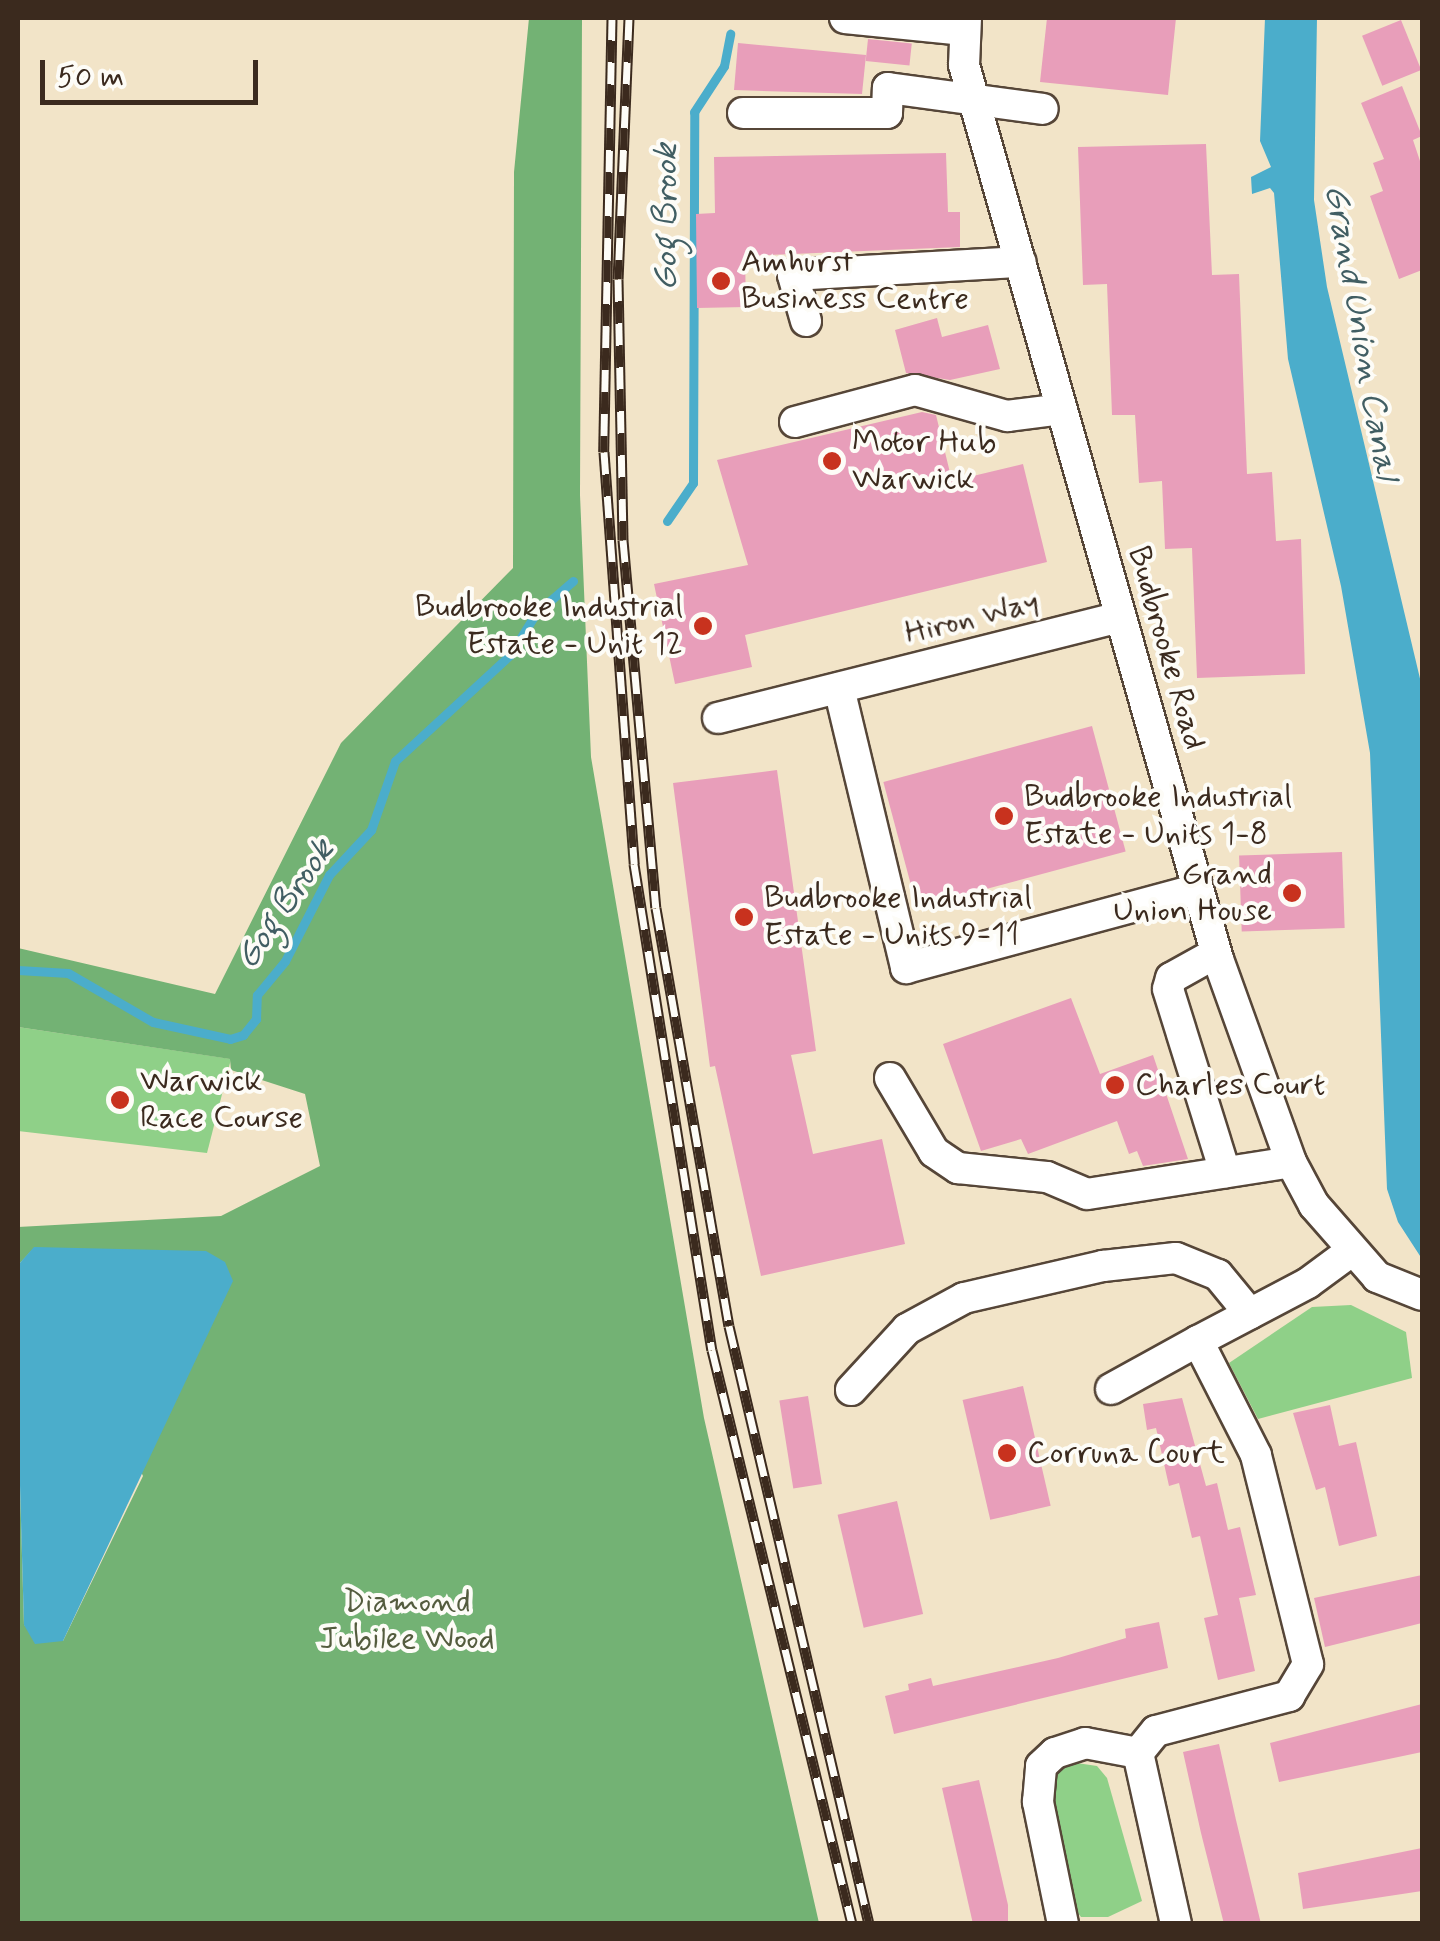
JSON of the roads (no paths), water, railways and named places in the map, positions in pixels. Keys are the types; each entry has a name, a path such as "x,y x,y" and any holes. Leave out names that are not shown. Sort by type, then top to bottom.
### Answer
{"street":[{"path":"845,18 965,24"},
{"name":"Budbrooke Road","path":"965,24 964,65 1216,954 1291,1162 1350,1252 1396,1290 1420,1295"},
{"path":"743,113 887,113 888,88 1042,108"},
{"path":"806,320 793,275 1020,262"},
{"path":"795,422 914,390 1007,416 1062,409"},
{"name":"Hiron Way","path":"718,718 1121,617"},
{"path":"840,688 906,968 1198,889"},
{"path":"1216,954 1171,978 1168,990 1226,1172"},
{"path":"890,1078 934,1152 958,1168 1046,1177 1087,1194 1291,1162"},
{"path":"1111,1389 1250,1314 1350,1252"},
{"path":"850,1390 908,1329 964,1298 1104,1266 1176,1258 1218,1275 1250,1314"},
{"path":"1138,1754 1156,1731 1290,1696 1308,1664 1256,1455 1198,1341"},
{"path":"1063,1924 1038,1802 1041,1766 1055,1753 1085,1744 1138,1754"},
{"path":"1138,1754 1176,1924"}],"water":[{"path":"1265,18 1317,18 1314,200 1327,287 1422,687 1422,1259 1398,1222 1387,1189 1370,753 1341,586 1288,359 1274,193 1270,188 1252,194 1251,177 1271,167 1260,141"},
{"path":"34,1247 206,1251 225,1262 233,1281 63,1641 35,1644 24,1625 18,1416 18,1265"}],"waterway":[{"name":"Gog Brook","path":"667,521 693,483 694,112 724,66 730,34"},
{"name":"Gog Brook","path":"18,970 68,973 153,1022 230,1039 243,1035 256,1019 257,995 285,961 329,875 371,830 395,761 510,655 536,613 573,581"}],"railway":[{"path":"612,18 604,452 634,864 712,1350 852,1924"},
{"path":"629,18 618,279 623,540 656,908 729,1326 869,1924"}],"place":[{"name":"Amhurst Business Centre","path":"721,281"},
{"name":"Motor Hub Warwick","path":"832,461"},
{"name":"Budbrooke Industrial Estate - Unit 12","path":"703,626"},
{"name":"Budbrooke Industrial Estate - Units 1-8","path":"1004,816"},
{"name":"Grand Union House","path":"1292,893"},
{"name":"Budbrooke Industrial Estate - Units 9-11","path":"744,917"},
{"name":"Charles Court","path":"1115,1085"},
{"name":"Warwick Race Course","path":"120,1100"},
{"name":"Corruna Court","path":"1007,1453"}],"water label":[{"name":"Grand Union Canal","path":"1361,332"}],"park label":[{"name":"Diamond Jubilee Wood","path":"407,1622"}]}
